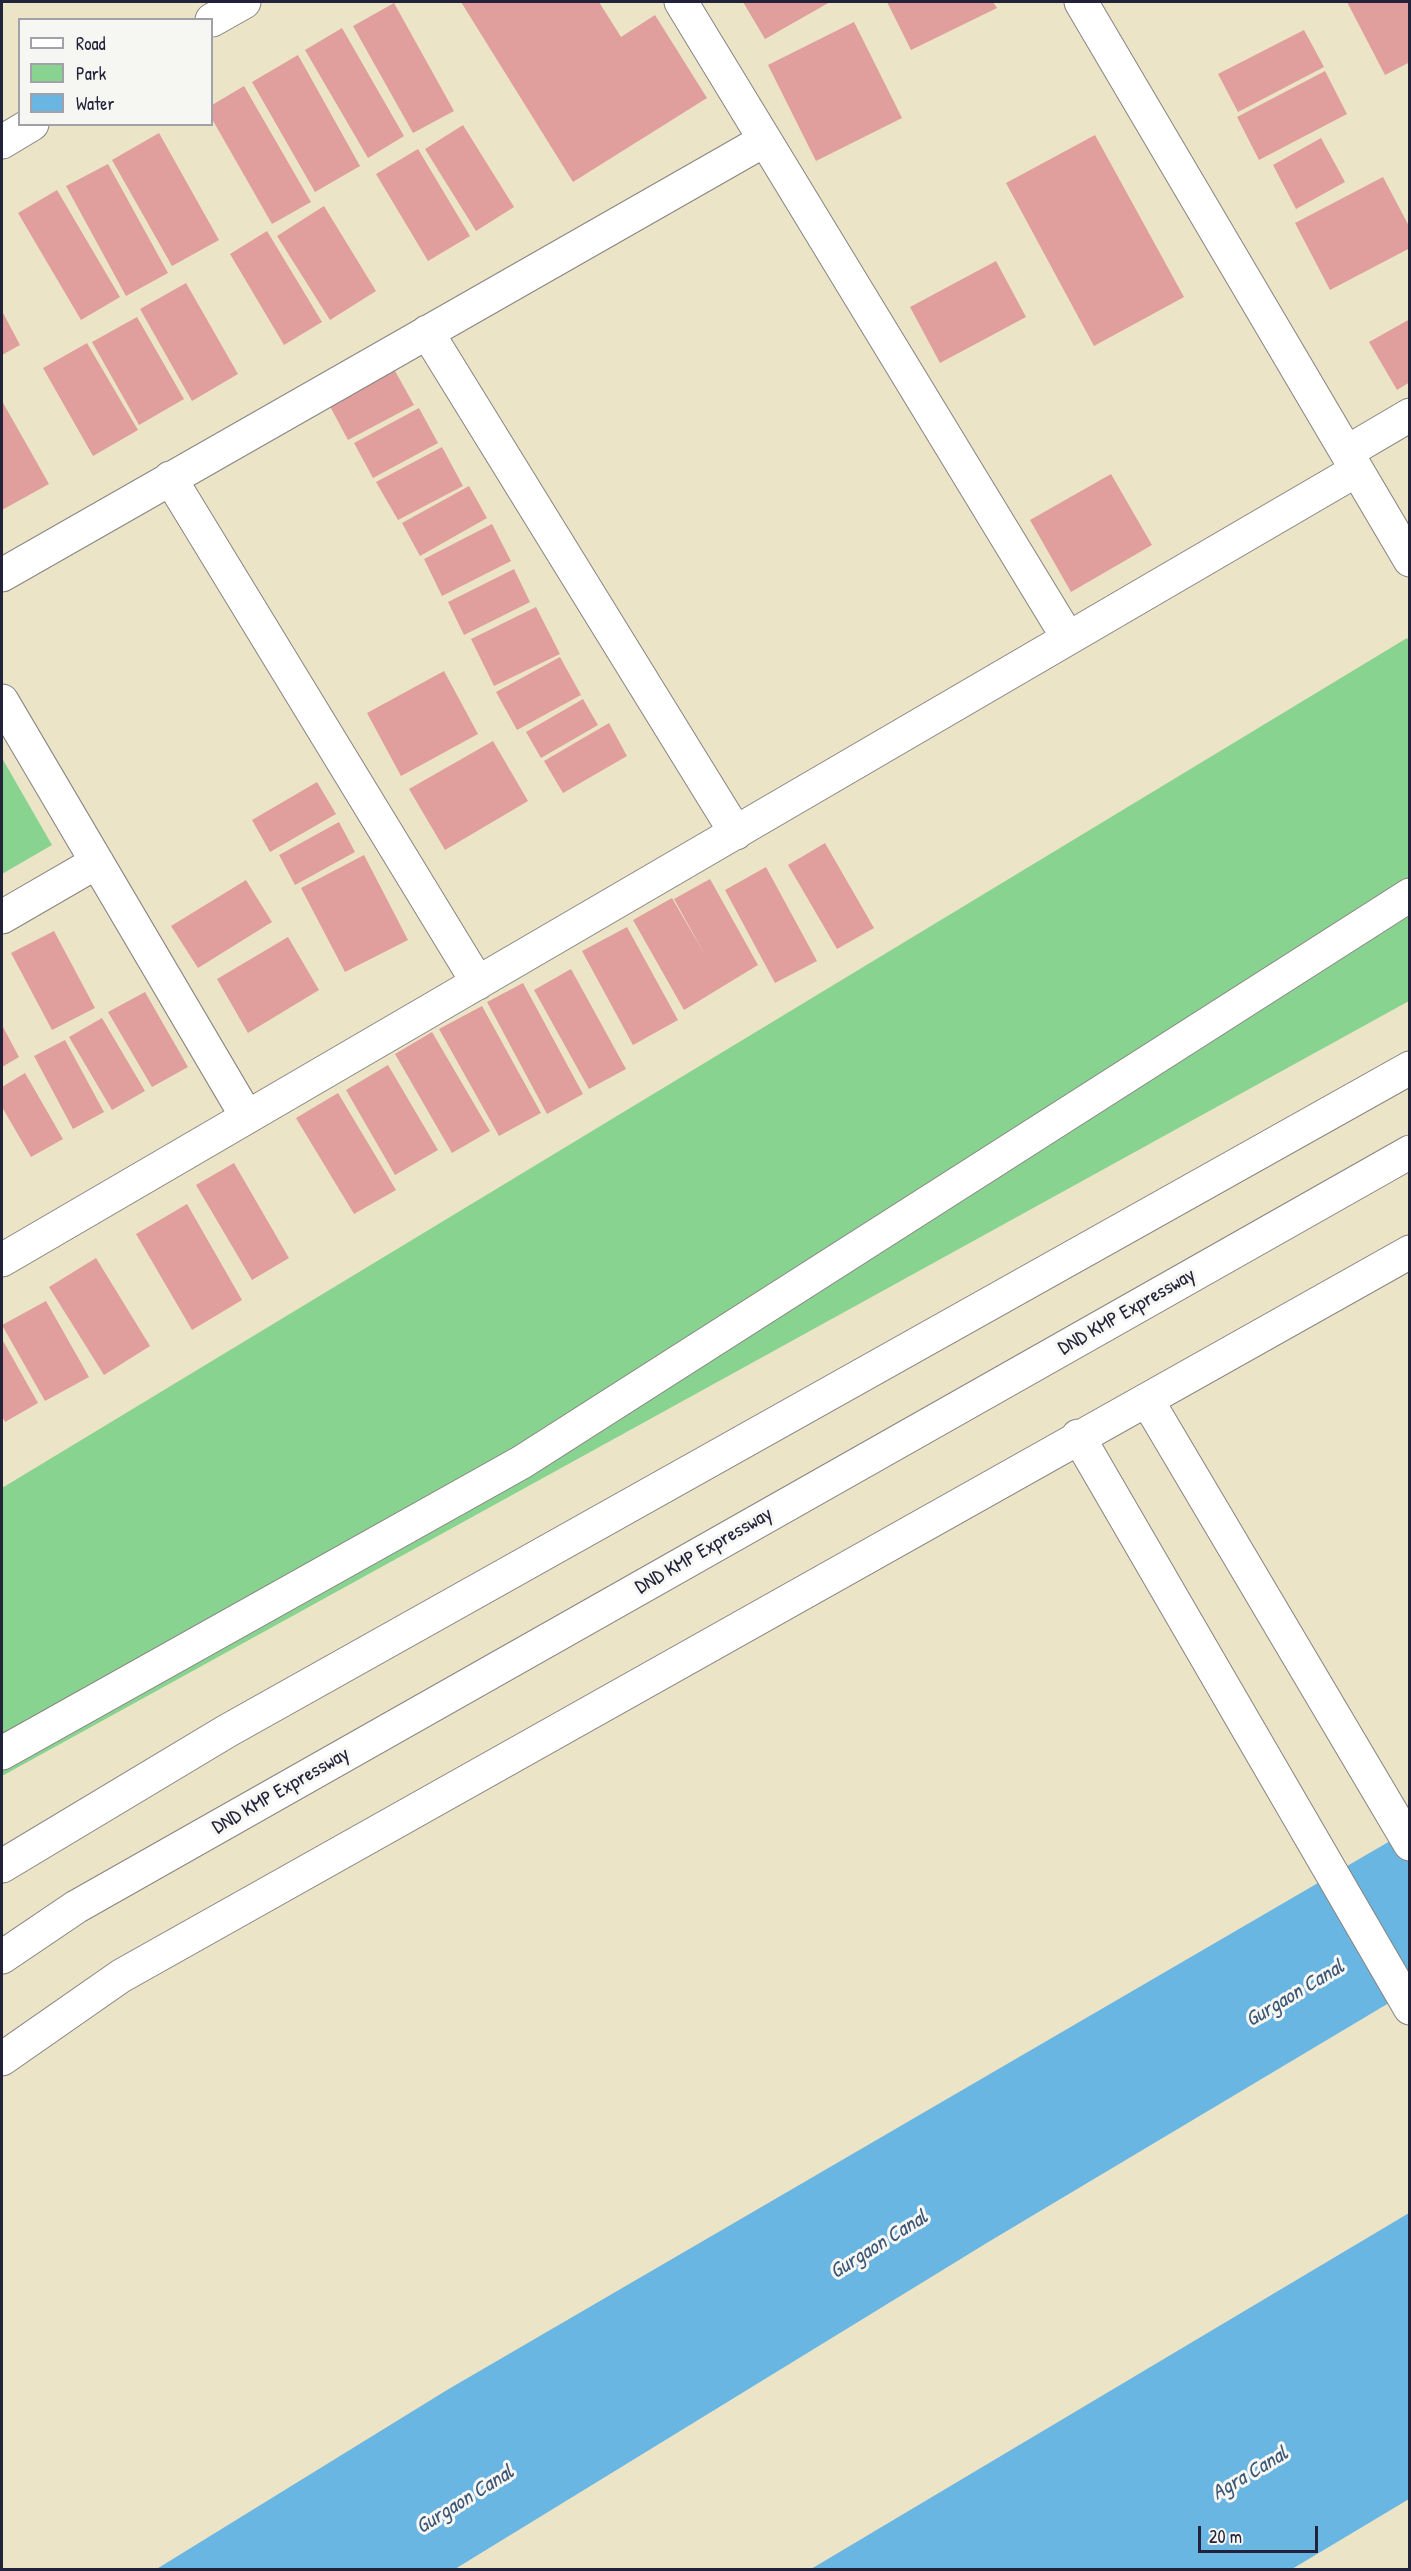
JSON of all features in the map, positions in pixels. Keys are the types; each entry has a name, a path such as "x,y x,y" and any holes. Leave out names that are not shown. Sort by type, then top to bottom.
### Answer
{"main road":[{"path":"213,19 243,2"},
{"path":"681,2 1068,638"},
{"path":"1081,2 1410,560"},
{"path":"2,142 29,126"},
{"path":"2,574 765,140"},
{"path":"427,332 736,833"},
{"path":"2,1260 1068,638 1352,461 1410,415"},
{"path":"170,478 478,983"},
{"path":"2,701 247,1118"},
{"path":"2,917 96,862"},
{"path":"2,1753 522,1462 1410,895"},
{"path":"2,1866 226,1731 1410,1068"},
{"name":"DND KMP Expressway","path":"2,1957 86,1901 1410,1152"},
{"path":"2,2059 121,1976 1410,1252"},
{"path":"1147,1400 1410,1844"},
{"path":"1078,1437 1410,2008"}],"green space":[{"path":"1407,638 1410,643 1409,1001 2,1776 2,1488"},
{"path":"2,758 52,845 2,874"}],"water":[{"name":"Gurgaon Canal","path":"1409,1830 1409,1991 990,2241 455,2569 155,2570 447,2390"},
{"name":"Agra Canal","path":"1409,2213 1409,2499 1292,2569 811,2569"}],"building":[{"path":"461,2 599,2 621,37 655,15 707,98 573,182"},
{"path":"743,2 830,2 765,39"},
{"path":"887,2 993,2 997,8 911,50"},
{"path":"1347,2 1410,2 1410,62 1385,75"},
{"path":"394,3 454,111 413,133 353,26"},
{"path":"854,22 902,118 816,161 768,65"},
{"path":"342,28 404,136 368,158 305,50"},
{"path":"1304,30 1324,67 1238,112 1218,74"},
{"path":"298,55 360,166 315,192 252,82"},
{"path":"1325,71 1347,114 1259,160 1237,117"},
{"path":"244,86 311,202 272,224 213,121 213,104"},
{"path":"463,125 514,207 476,231 425,149"},
{"path":"159,133 219,240 172,266 112,160"},
{"path":"1095,135 1184,297 1094,346 1006,183"},
{"path":"1321,138 1345,182 1296,209 1273,165"},
{"path":"418,149 470,236 428,261 376,174"},
{"path":"108,164 168,273 126,296 66,186"},
{"path":"1383,177 1410,228 1410,248 1330,290 1295,223"},
{"path":"57,190 120,297 81,320 18,213"},
{"path":"324,206 376,291 330,320 277,236"},
{"path":"267,231 322,322 284,345 230,254"},
{"path":"996,261 1026,317 940,363 910,307"},
{"path":"186,283 238,374 192,401 140,309"},
{"path":"2,311 20,345 2,355"},
{"path":"137,317 184,399 139,425 92,342"},
{"path":"1410,319 1410,382 1397,390 1369,342"},
{"path":"87,343 138,430 93,456 43,368"},
{"path":"390,362 414,405 348,440 325,397"},
{"path":"2,401 49,484 2,510"},
{"path":"419,408 438,443 373,478 354,443"},
{"path":"442,447 463,486 398,520 376,482"},
{"path":"1111,474 1152,545 1071,592 1030,520"},
{"path":"469,486 487,518 420,556 402,523"},
{"path":"492,524 511,561 442,596 424,559"},
{"path":"514,569 530,602 464,635 448,602"},
{"path":"536,607 560,654 494,686 471,639"},
{"path":"560,657 581,695 517,730 496,692"},
{"path":"444,671 478,734 401,776 367,713"},
{"path":"583,699 598,725 541,758 526,732"},
{"path":"609,723 627,756 563,793 544,761"},
{"path":"493,741 528,801 445,850 409,789"},
{"path":"317,782 336,814 270,852 252,820"},
{"path":"339,822 355,852 295,885 279,855"},
{"path":"825,843 874,928 837,949 788,865"},
{"path":"364,855 408,940 345,972 301,888"},
{"path":"766,867 817,961 775,983 725,890"},
{"path":"710,879 758,965 684,1010 633,920 672,898 705,955 674,899"},
{"path":"246,880 272,922 198,968 171,926"},
{"path":"627,927 678,1020 633,1045 582,951"},
{"path":"54,931 95,1008 52,1030 11,953"},
{"path":"288,937 319,990 248,1033 217,979"},
{"path":"571,969 626,1069 589,1089 534,990"},
{"path":"523,983 583,1094 547,1114 487,1002"},
{"path":"145,992 188,1067 152,1087 108,1012"},
{"path":"482,1006 541,1113 499,1136 439,1029"},
{"path":"102,1018 145,1091 112,1110 69,1037"},
{"path":"2,1025 19,1057 2,1067"},
{"path":"432,1032 490,1131 452,1153 395,1054"},
{"path":"65,1040 104,1112 73,1129 34,1056"},
{"path":"388,1065 438,1150 395,1175 346,1090"},
{"path":"25,1073 63,1139 31,1157 2,1107 2,1087"},
{"path":"338,1093 396,1190 354,1214 296,1118"},
{"path":"234,1163 289,1258 252,1280 196,1185"},
{"path":"187,1204 242,1300 192,1330 136,1234"},
{"path":"96,1258 150,1346 104,1375 49,1287"},
{"path":"46,1301 89,1377 45,1401 2,1325"},
{"path":"2,1339 38,1403 5,1422 2,1416"}]}
